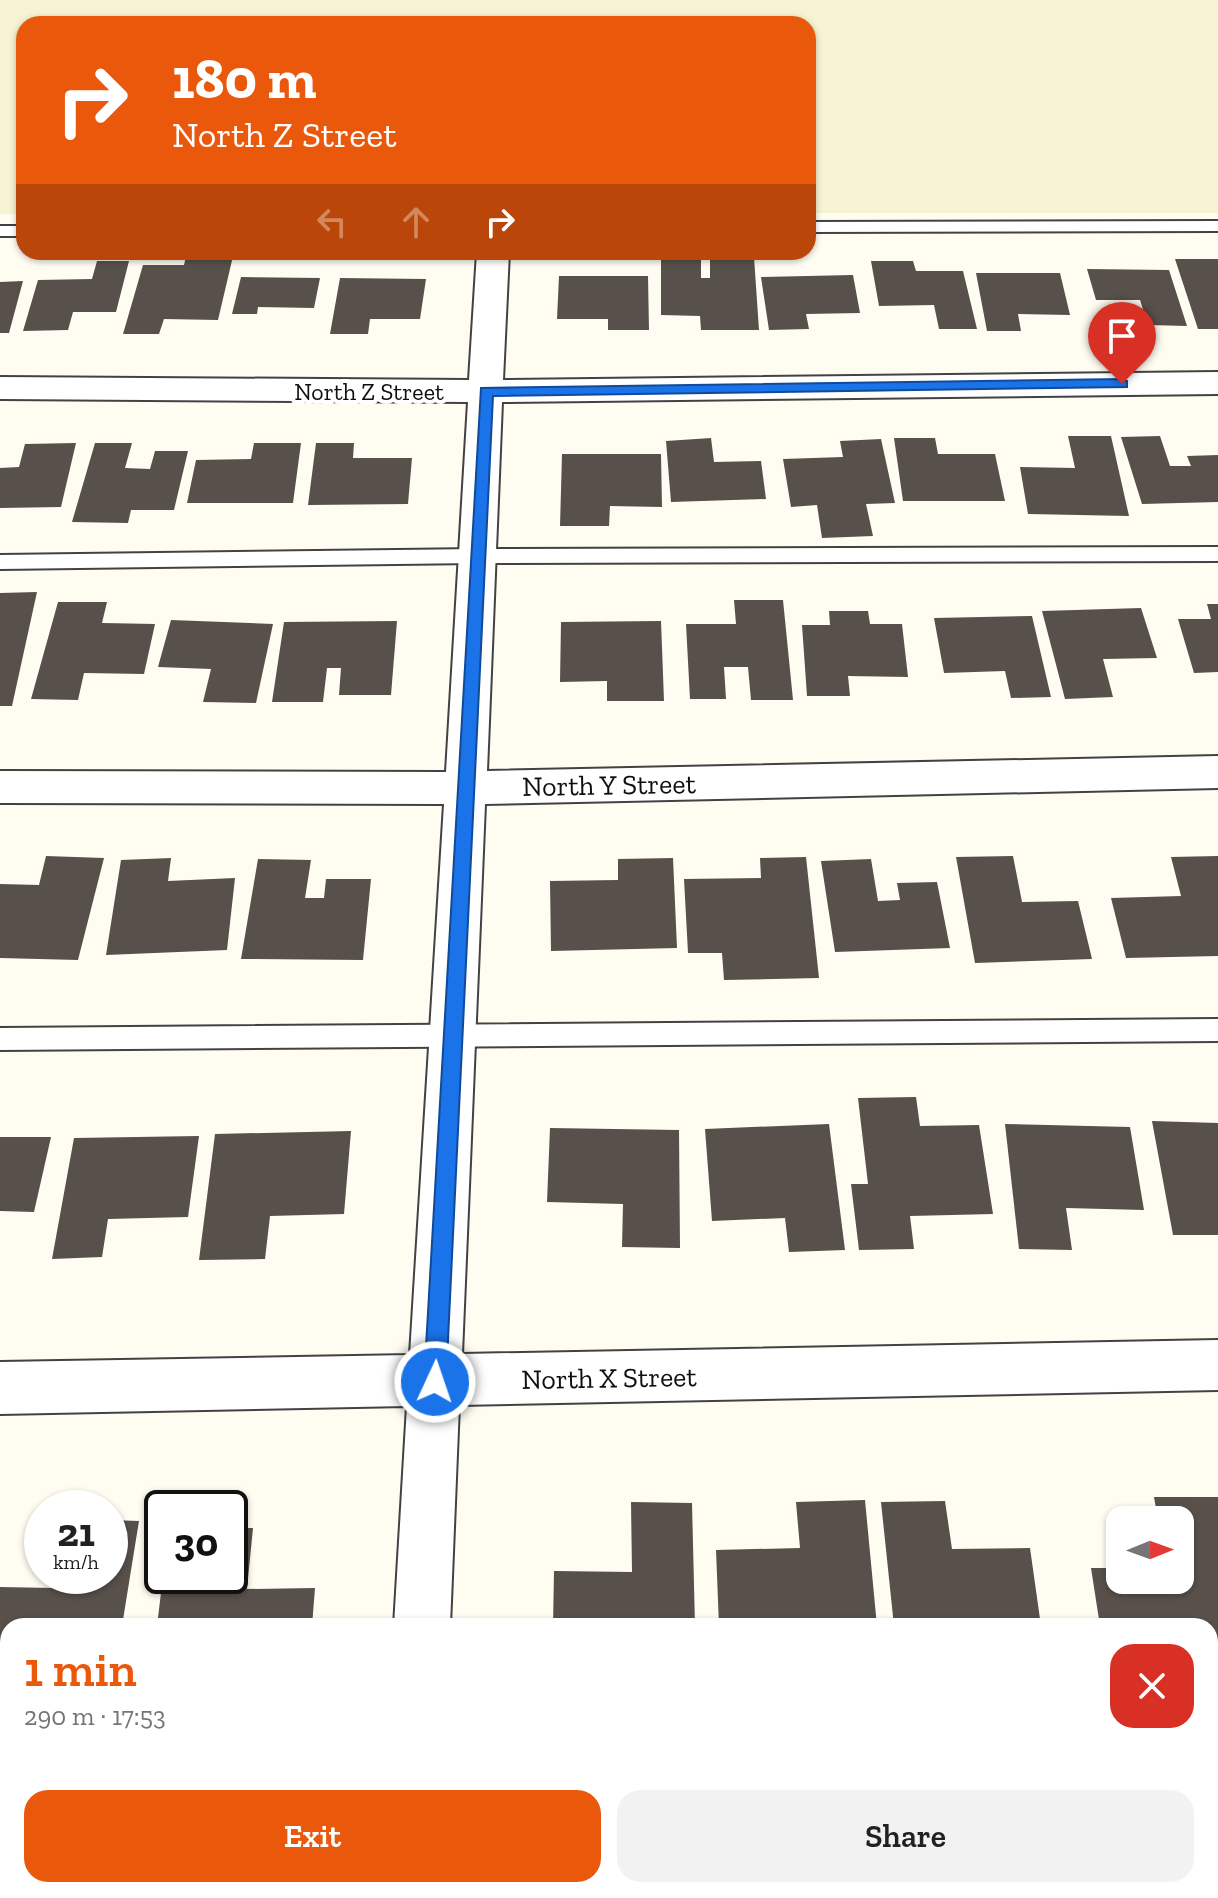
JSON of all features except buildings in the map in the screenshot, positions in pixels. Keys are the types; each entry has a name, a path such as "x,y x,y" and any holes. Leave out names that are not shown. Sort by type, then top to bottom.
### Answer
{"street":[{"path":"422,1618 493,260"},
{"name":"North Z Street","path":"0,388 486,391 1218,383"},
{"name":"North Y Street","path":"0,787 465,788 1218,772"},
{"name":"North X Street","path":"0,1388 1218,1365"}],"lane":[{"path":"816,227 1218,226"},
{"path":"0,562 478,556 1218,554"},
{"path":"0,1039 1218,1030"}],"shaded area":[{"path":"0,0 1218,0 1218,213 816,213 816,16 16,16 16,214 0,214"}],"route":[{"path":"435,1382 486,391 1122,384"}]}
